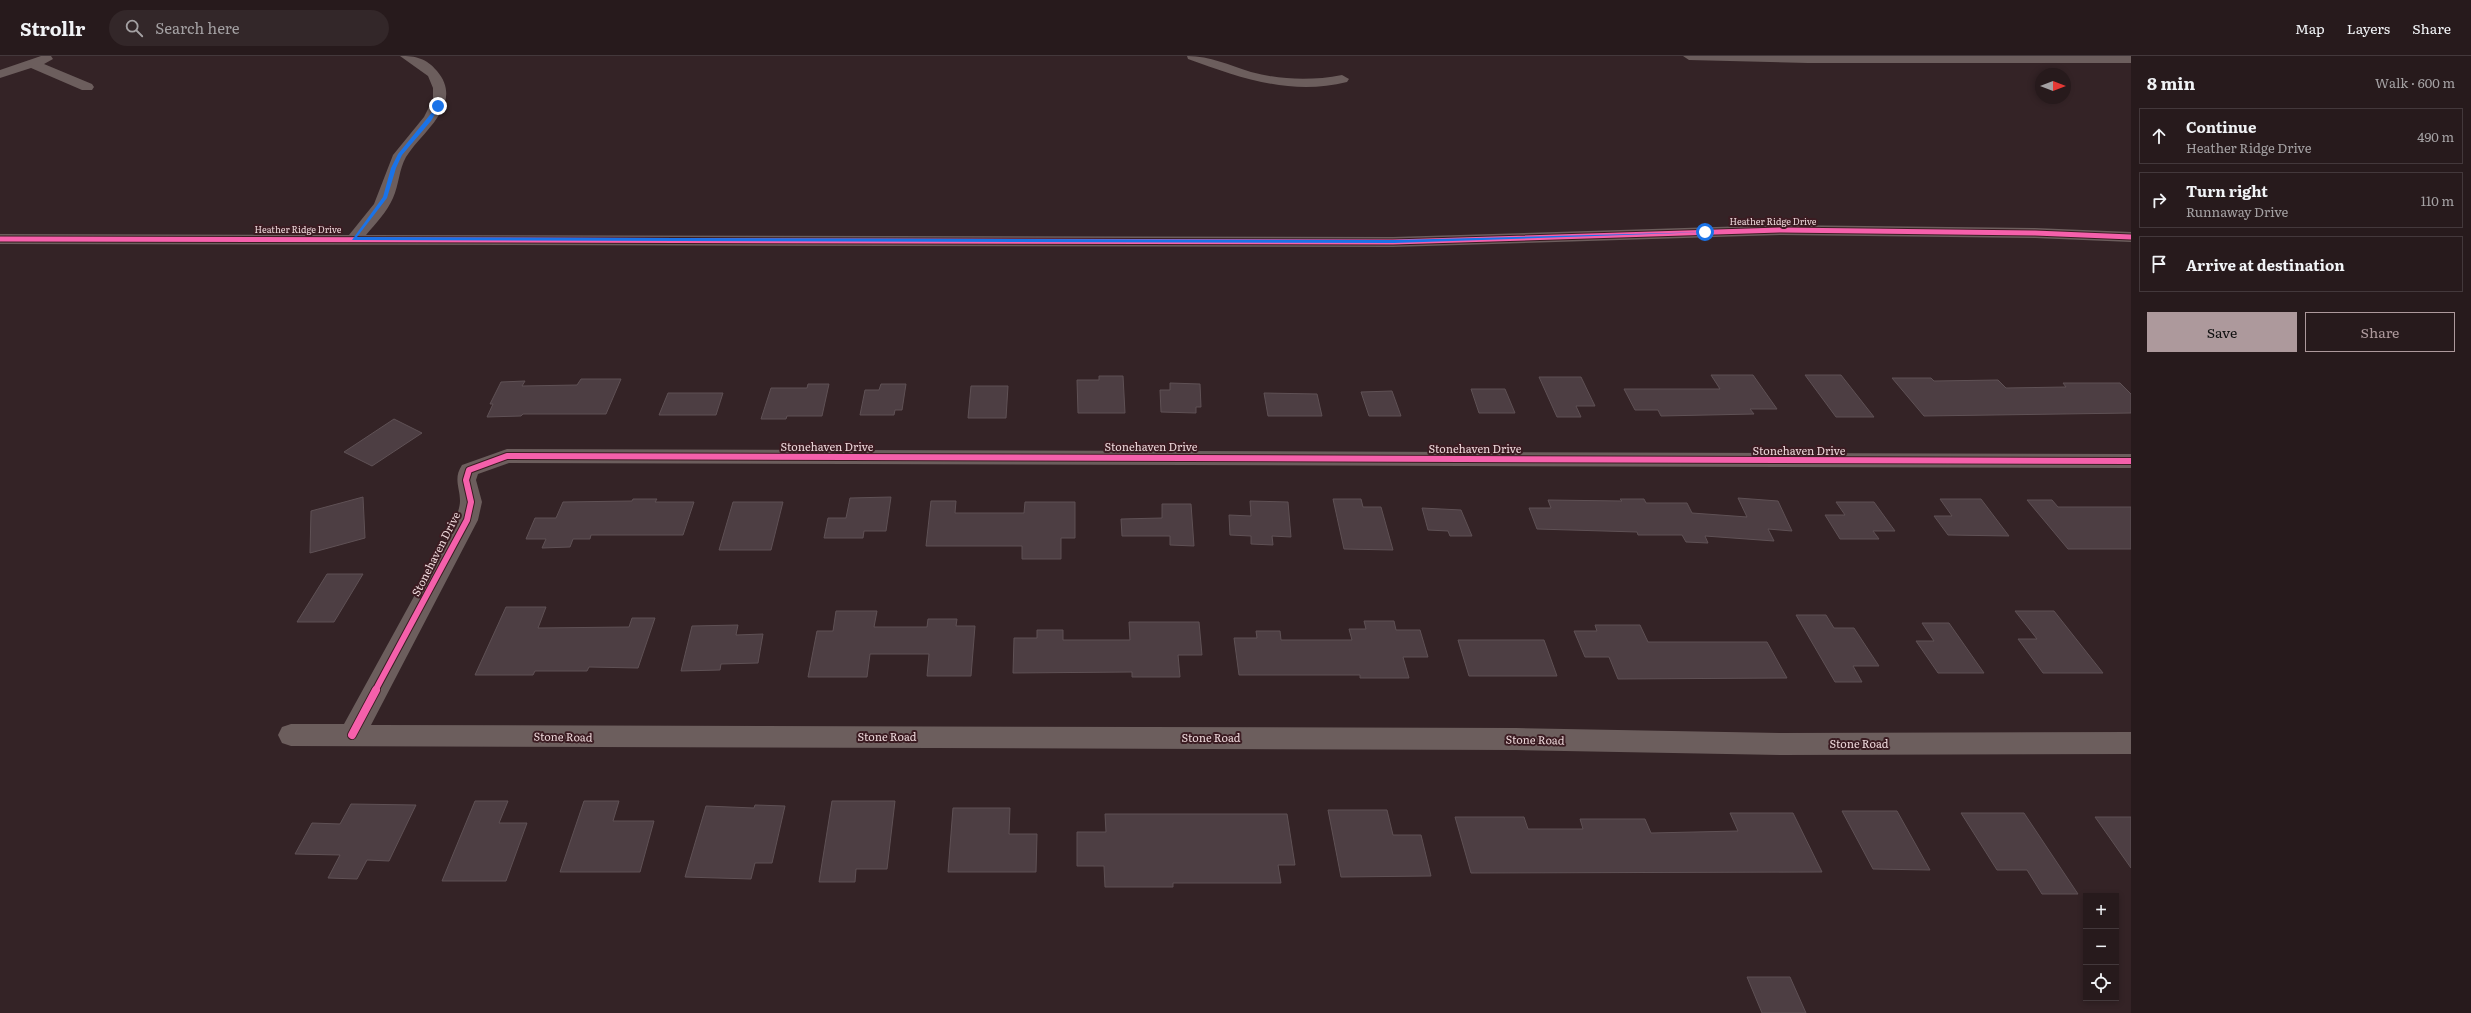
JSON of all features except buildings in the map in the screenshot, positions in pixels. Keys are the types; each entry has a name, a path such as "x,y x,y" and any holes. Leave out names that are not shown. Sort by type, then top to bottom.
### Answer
{"street":[{"path":"0,74 53,56"},
{"path":"354,239 385,198 400,154 429,120 438,106 440,88 437,80 423,64 406,56"},
{"path":"1193,56 1278,82 1314,85 1342,79"},
{"path":"1689,56 1808,59 2121,58"},
{"path":"32,64 87,87"},
{"name":"Heather Ridge Drive","path":"1,239 1394,242 1780,230 2035,233 2131,237"},
{"name":"Stonehaven Drive","path":"352,735 467,520 471,502 466,480 469,470 507,456 1204,457 2131,462"},
{"name":"Stone Road","path":"291,735 1516,739 1780,744 2131,743"}],"cycle path":[{"path":"0,239 1393,242 1781,230 2035,233 2131,237"},
{"path":"352,735 467,520 471,502 466,480 469,470 507,456 2131,461"}],"route":[{"path":"438,106 429,120 400,154 385,198 354,239 1394,242 1705,232"}]}
